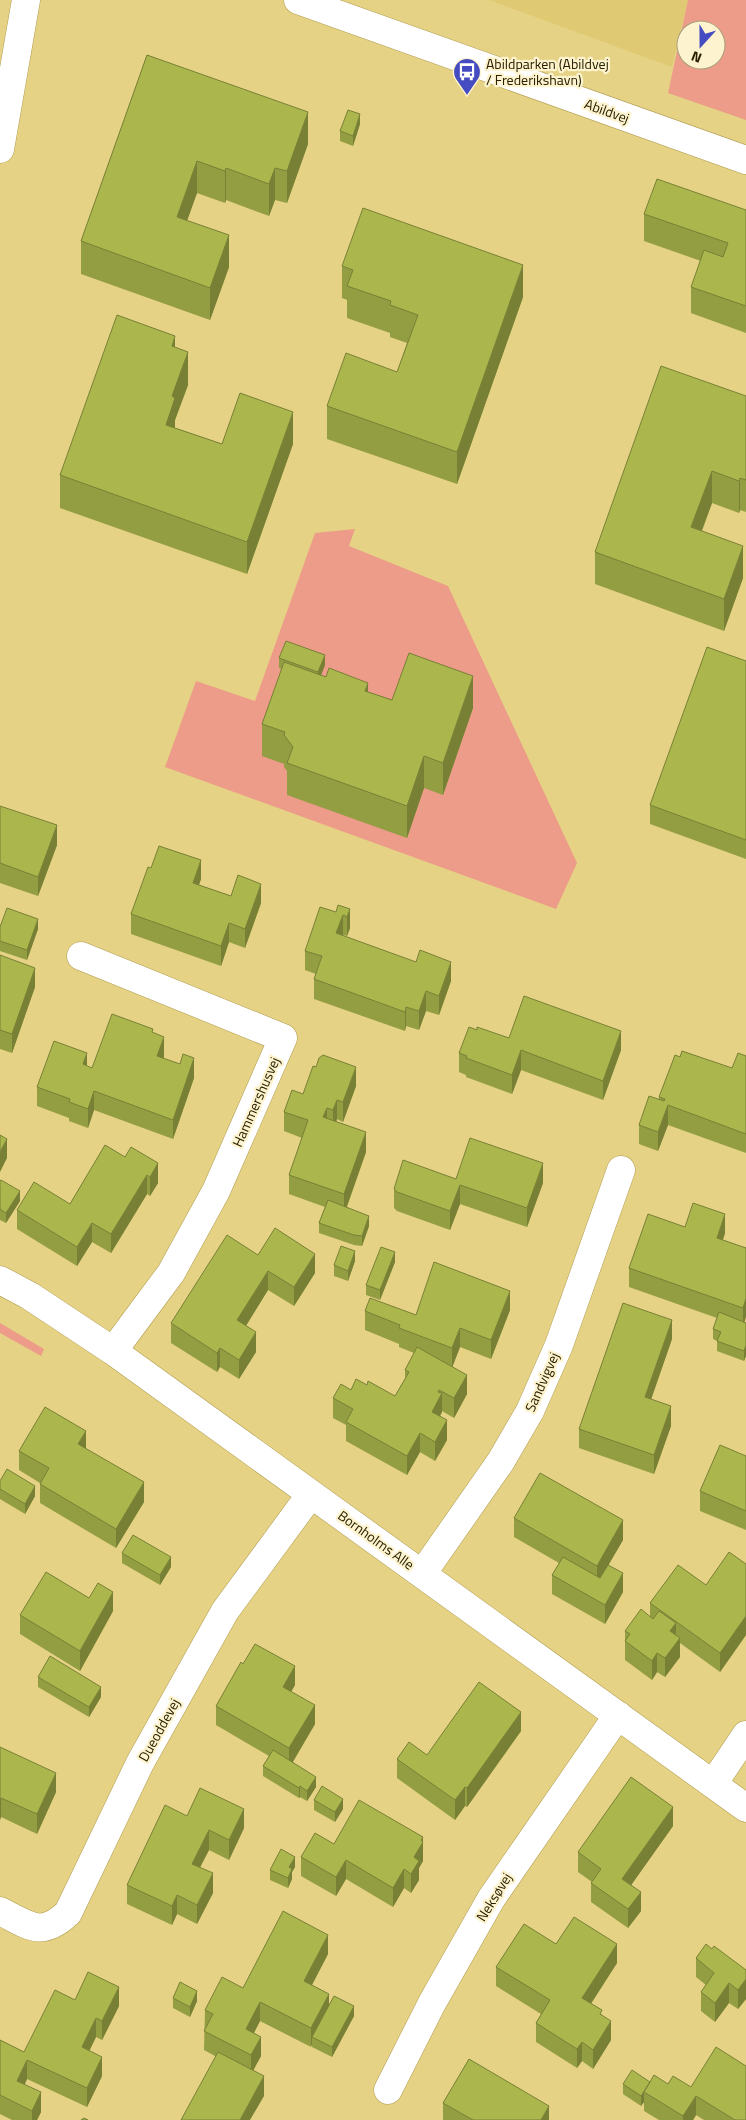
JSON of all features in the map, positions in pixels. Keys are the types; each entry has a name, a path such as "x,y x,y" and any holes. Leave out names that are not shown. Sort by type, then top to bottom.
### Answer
{"street":[{"path":"0,149 26,0"},
{"name":"Abildvej","path":"298,0 746,160"},
{"name":"Hammershusvej","path":"81,956 284,1038 216,1191 171,1273 113,1351"},
{"name":"Sandvigvej","path":"422,1574 501,1461 530,1410 559,1344 621,1170"},
{"name":"Bornholms Alle","path":"0,1280 30,1296 113,1351 746,1808"},
{"name":"Dueoddevej","path":"0,1911 33,1928 54,1926 68,1913 140,1763 225,1611 311,1494"},
{"name":"Neksøvej","path":"388,2090 432,2003 492,1899 618,1716"},
{"path":"713,1784 746,1735"}],"shaded area":[{"path":"489,0 688,0 683,20 676,20 676,50 672,67"},
{"path":"688,0 746,0 746,120 668,93 676,56 676,70 726,70 726,20 684,20"},
{"path":"355,529 349,546 448,586 577,863 556,909 165,767 196,681 255,701 315,533"},
{"path":"0,1323 44,1349 41,1356 0,1333"}],"building":[{"path":"147,55 308,112 287,171 275,168 269,184 226,168 225,171 197,161 177,217 229,235 210,288 81,241"},
{"path":"348,110 360,114 353,136 340,131"},
{"path":"657,179 746,210 746,306 691,287 704,250 723,257 728,243 644,214"},
{"path":"363,208 523,265 457,452 327,406 346,353 397,372 418,315 390,305 391,301 347,286 353,270 342,266"},
{"path":"117,315 175,336 172,346 188,352 172,396 175,398 166,425 222,444 240,393 293,412 247,542 60,475"},
{"path":"661,366 746,396 746,480 740,478 739,481 712,471 691,527 743,546 724,599 595,552"},
{"path":"286,641 325,655 318,672 279,658"},
{"path":"707,647 746,661 746,840 650,805"},
{"path":"409,653 473,676 443,763 424,756 407,806 287,763 293,747 284,735 285,732 262,724 284,662 326,677 329,668 368,683 365,691 392,700"},
{"path":"0,806 57,825 38,877 0,863"},
{"path":"159,846 201,860 193,883 231,896 238,875 261,884 245,929 229,923 221,946 131,914 148,867 151,868"},
{"path":"338,905 350,909 347,917 343,915 336,933 416,962 420,950 451,962 439,996 426,991 419,1011 406,1007 405,1012 314,979 322,956 305,951 320,907 336,912"},
{"path":"7,908 38,919 27,950 0,941 0,927"},
{"path":"0,955 35,968 12,1034 0,1030"},
{"path":"524,996 621,1031 603,1081 521,1050 512,1075 466,1058 467,1056 459,1053 469,1027 477,1030 477,1027 509,1038"},
{"path":"112,1014 153,1029 152,1032 164,1037 157,1056 180,1064 183,1054 194,1058 173,1120 94,1091 88,1109 69,1102 70,1099 37,1087 54,1041 87,1053 83,1064 92,1068"},
{"path":"682,1051 732,1068 738,1053 746,1056 746,1134 668,1105 658,1132 639,1125 649,1096 664,1101 665,1099 659,1097 675,1055 680,1057"},
{"path":"323,1055 356,1067 343,1102 337,1100 333,1110 327,1108 323,1117 366,1132 344,1194 289,1175 308,1120 284,1112 292,1090 303,1094 313,1066 316,1067 319,1058"},
{"path":"0,1135 7,1139 0,1152"},
{"path":"470,1138 543,1163 527,1208 460,1185 450,1211 397,1192 394,1189 403,1160 456,1179"},
{"path":"105,1145 125,1157 131,1147 158,1163 150,1177 147,1175 111,1234 92,1223 77,1247 17,1210 34,1182 70,1204"},
{"path":"1,1180 20,1191 6,1213 0,1209"},
{"path":"328,1200 369,1216 362,1236 319,1223"},
{"path":"693,1203 725,1214 717,1238 746,1248 746,1298 743,1308 629,1268 648,1214 685,1227"},
{"path":"275,1228 315,1254 294,1287 268,1271 237,1320 256,1332 239,1360 220,1348 217,1353 171,1323 227,1235 258,1255"},
{"path":"341,1246 355,1251 348,1271 334,1265"},
{"path":"381,1247 395,1252 380,1290 366,1285"},
{"path":"434,1262 510,1291 491,1340 460,1328 452,1348 399,1328 400,1325 365,1311 370,1298 416,1315"},
{"path":"623,1303 672,1320 645,1397 671,1406 654,1455 579,1429"},
{"path":"719,1312 746,1323 746,1345 744,1351 717,1341 721,1332 713,1329"},
{"path":"417,1347 467,1375 454,1398 439,1390 438,1392 442,1393 432,1412 447,1420 435,1442 420,1433 407,1456 346,1422 353,1409 333,1398 341,1384 351,1390 356,1379 367,1385 368,1381 395,1396 409,1372 405,1370"},
{"path":"45,1407 86,1431 78,1444 144,1482 116,1529 40,1484 49,1468 19,1451"},
{"path":"720,1445 746,1456 746,1511 700,1491"},
{"path":"7,1469 35,1486 25,1504 0,1489 0,1481"},
{"path":"540,1473 623,1520 597,1566 514,1518"},
{"path":"133,1535 171,1557 160,1575 122,1553"},
{"path":"729,1552 746,1564 746,1616 720,1653 650,1603 678,1565 706,1585"},
{"path":"563,1557 600,1578 608,1565 623,1573 605,1605 552,1575"},
{"path":"46,1572 89,1598 98,1583 113,1592 80,1651 20,1615"},
{"path":"641,1609 653,1619 659,1611 676,1623 670,1631 680,1638 665,1658 657,1653 652,1661 625,1641 630,1634 625,1631"},
{"path":"255,1644 295,1666 283,1687 315,1705 289,1748 216,1706 241,1662 243,1664"},
{"path":"50,1656 101,1687 89,1707 38,1677"},
{"path":"479,1682 521,1712 467,1788 465,1787 455,1800 397,1759 409,1742 427,1755"},
{"path":"0,1747 56,1773 37,1814 1,1798 0,1801"},
{"path":"273,1750 316,1777 307,1791 263,1766"},
{"path":"631,1777 673,1807 622,1879 641,1892 628,1909 591,1883 601,1869 578,1852"},
{"path":"322,1786 343,1799 335,1812 314,1800"},
{"path":"200,1788 244,1809 229,1840 209,1830 192,1864 213,1873 197,1905 177,1895 172,1906 127,1885 165,1805 187,1816"},
{"path":"359,1800 423,1837 421,1840 423,1842 414,1857 419,1861 411,1874 404,1869 393,1888 346,1860 336,1877 301,1857 315,1833 334,1844"},
{"path":"281,1849 295,1857 289,1867 292,1869 288,1878 270,1870"},
{"path":"283,1911 328,1935 304,1981 329,1994 311,2028 260,2002 246,2029 261,2037 251,2055 204,2031 213,2014 205,2010 222,1977 243,1988"},
{"path":"574,1917 617,1944 582,1998 602,2010 600,2014 611,2021 593,2050 582,2042 577,2049 536,2023 550,2000 496,1967 524,1924 556,1944"},
{"path":"706,1944 712,1949 714,1946 746,1970 746,1979 738,1990 729,1983 715,2003 701,1992 714,1973 696,1958"},
{"path":"88,1972 119,1987 102,2021 96,2018 82,2047 102,2057 87,2088 27,2060 17,2081 41,2092 32,2111 0,2095 0,2040 24,2052 55,1990 75,2000"},
{"path":"180,1982 197,1991 190,2007 173,1998"},
{"path":"334,1996 354,2006 332,2047 312,2037"},
{"path":"716,2047 746,2066 746,2120 735,2120 696,2096 683,2116 644,2092 654,2075 668,2084 673,2076 691,2087"},
{"path":"218,2052 264,2076 240,2120 181,2120"},
{"path":"469,2059 549,2106 541,2120 473,2120 443,2103"},
{"path":"632,2070 650,2082 641,2096 623,2084"}],"place":[{"name":"Abildparken (Abildvej / Frederikshavn)","path":"467,96"}]}
